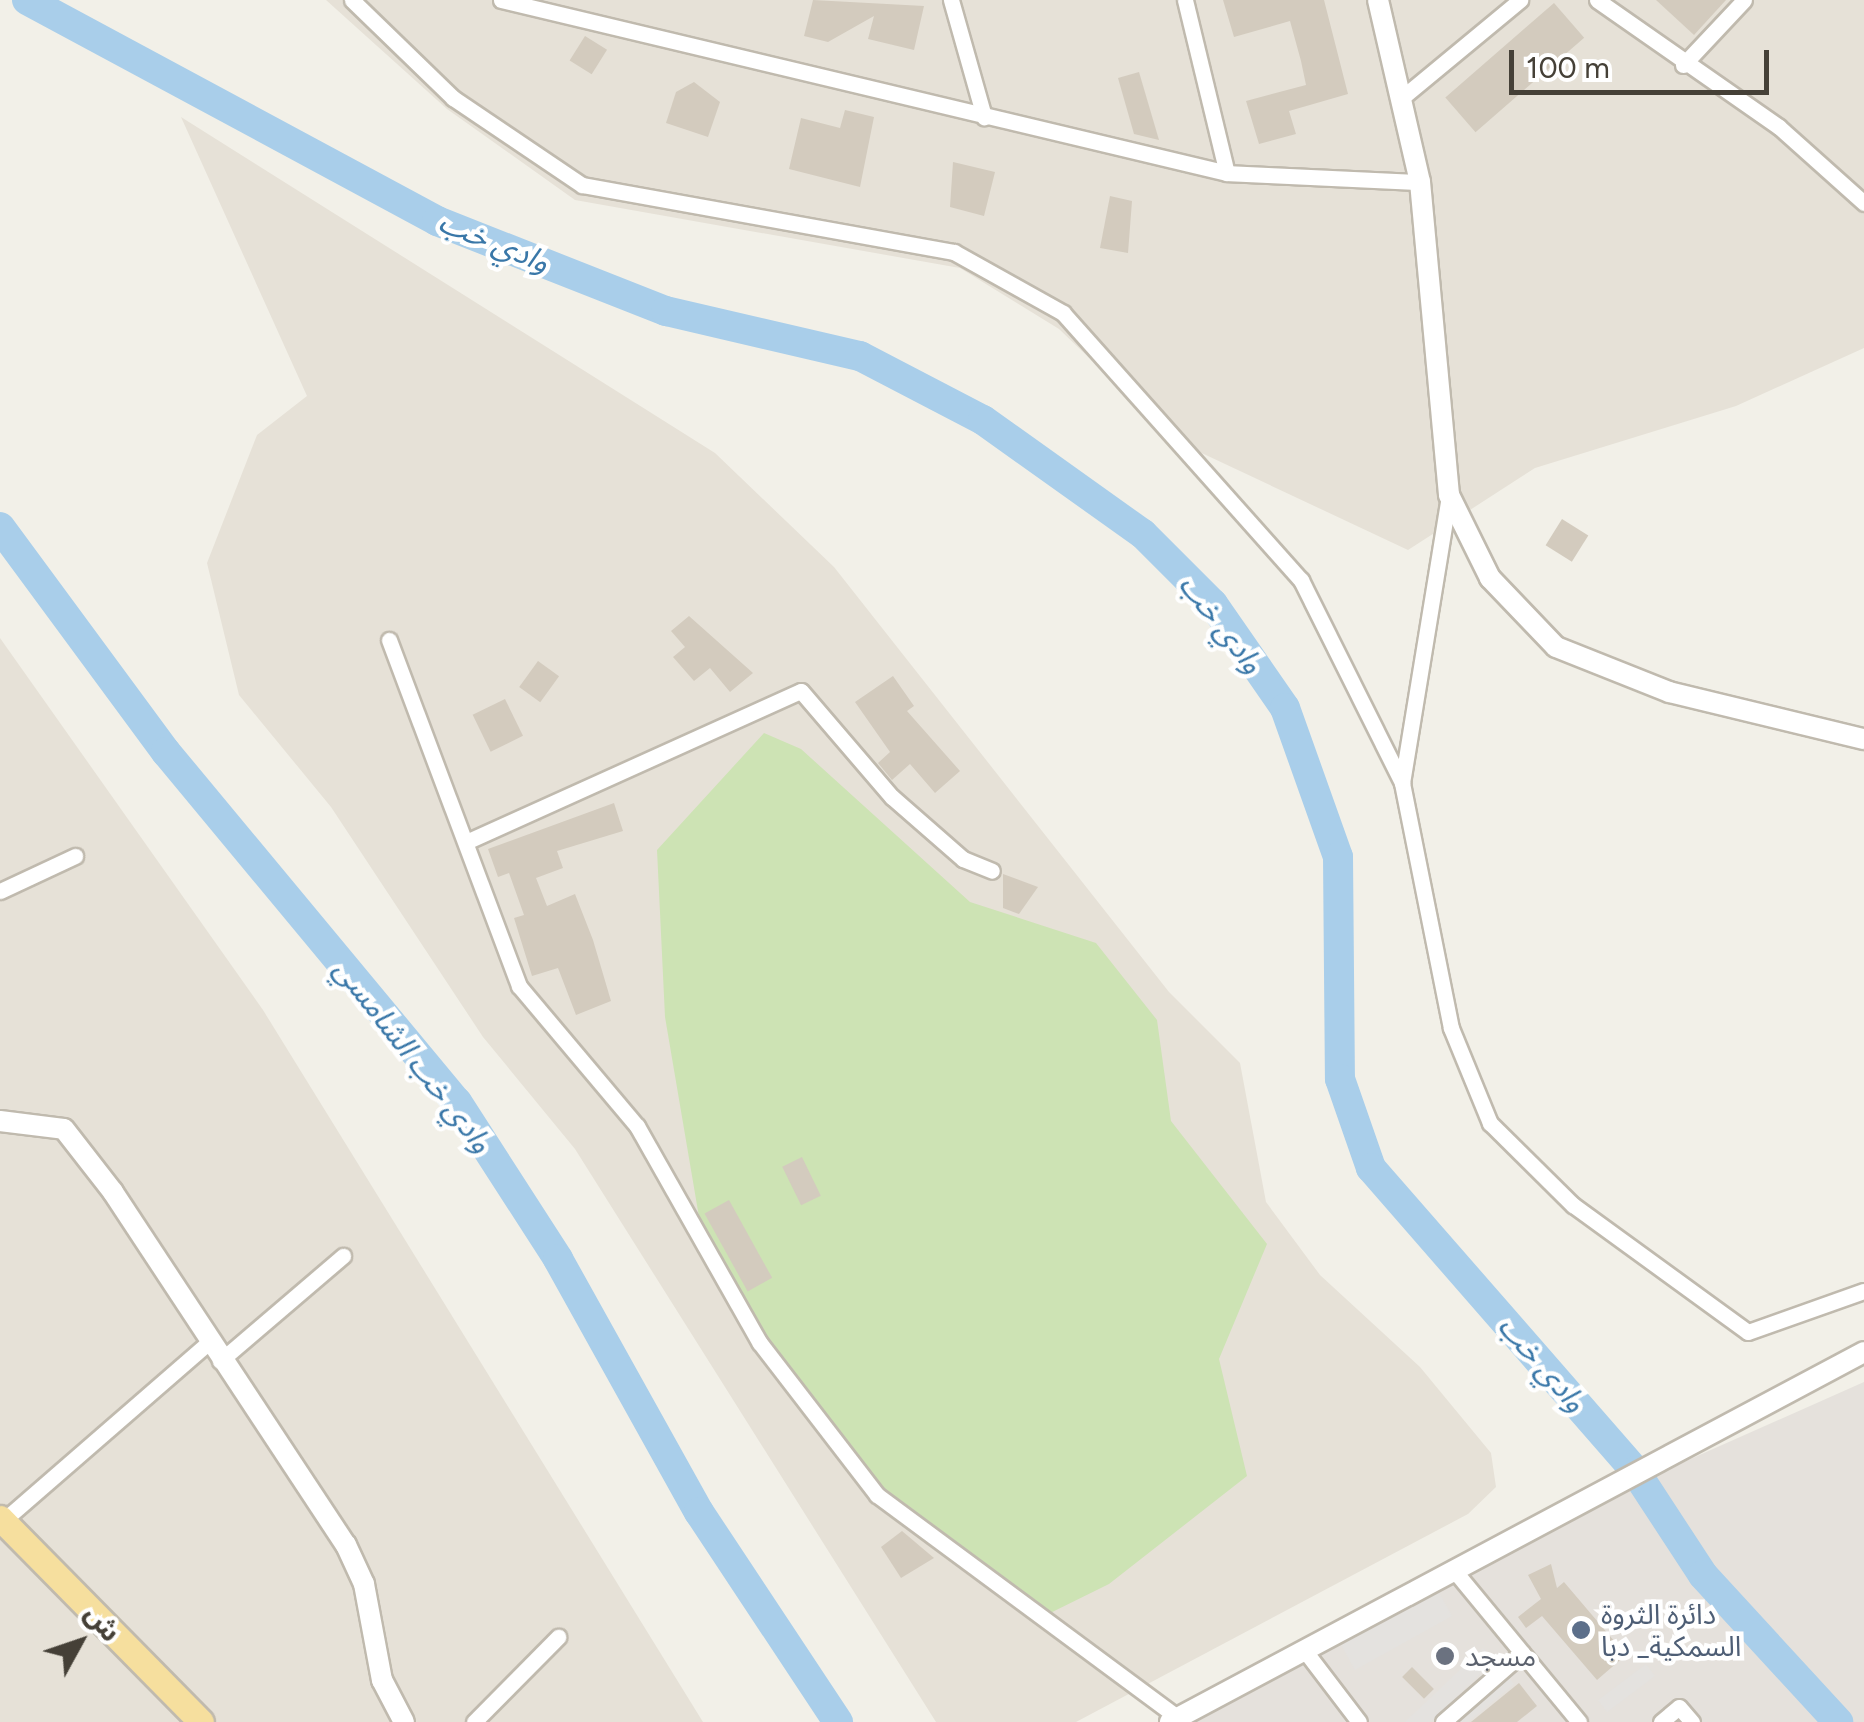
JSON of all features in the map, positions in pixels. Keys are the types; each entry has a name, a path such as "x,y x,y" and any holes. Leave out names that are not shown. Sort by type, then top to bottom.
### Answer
{"main road":[{"path":"2,1520 202,1722"}],"street":[{"path":"352,0 453,98 582,185 954,252 1063,313 1301,580 1402,783 1451,1028 1490,1123 1573,1205 1748,1332 1864,1292"},
{"path":"502,0 1227,174 1420,182"},
{"path":"951,0 984,118"},
{"path":"1185,0 1227,174"},
{"path":"1378,0 1404,96 1420,182 1449,495 1402,783"},
{"path":"1404,96 1520,0"},
{"path":"1597,0 1683,65 1778,127 1864,203"},
{"path":"1683,65 1744,0"},
{"path":"1449,495 1490,578 1556,648 1669,692 1864,739"},
{"path":"389,640 519,986 638,1126 760,1342 877,1495 1174,1720 1864,1352"},
{"path":"466,842 800,691 892,797 962,859 992,871"},
{"path":"0,891 76,856"},
{"path":"0,1121 64,1129 346,1545 364,1584 382,1680 404,1722"},
{"path":"2,1520 214,1352 343,1256"},
{"path":"1453,1569 1579,1722"},
{"path":"474,1722 558,1636"},
{"path":"1305,1651 1359,1722"},
{"path":"1443,1722 1522,1653"},
{"path":"1661,1722 1679,1707 1692,1722"}],"shaded area":[{"path":"326,0 1864,0 1864,348 1736,406 1535,468 1408,550 1176,441 1059,329 960,268 575,200 447,109"},
{"path":"181,117 715,453 834,567 1169,992 1240,1063 1266,1202 1320,1275 1420,1367 1491,1453 1496,1487 1468,1514 1076,1722 936,1722 575,1149 483,1037 331,807 239,695 207,563 257,435 307,396"},
{"path":"0,638 263,1010 703,1722 0,1722"},
{"path":"1864,1382 1864,1722 1182,1722 1569,1513"},
{"path":"1437,1589 1452,1616 1355,1670 1340,1643"},
{"path":"1483,1648 1495,1660 1430,1722 1405,1722"},
{"path":"1646,1664 1655,1676 1607,1712 1598,1700"},
{"path":"1508,1676 1514,1684 1468,1722 1451,1722"}],"green space":[{"path":"764,733 801,749 970,902 1096,943 1157,1020 1171,1121 1267,1244 1219,1359 1247,1476 1109,1584 1034,1621 869,1495 752,1342 699,1217 665,1017 657,850"}],"building":[{"path":"813,0 924,6 914,50 868,39 874,16 828,42 804,36"},
{"path":"1223,0 1324,0 1348,94 1289,111 1296,134 1259,144 1246,101 1306,85 1301,61 1290,21 1234,37"},
{"path":"1656,0 1726,0 1694,35"},
{"path":"1554,3 1584,38 1476,132 1445,97"},
{"path":"585,36 607,50 592,74 570,61"},
{"path":"1139,72 1159,140 1134,134 1118,78"},
{"path":"694,82 720,102 708,137 666,123 676,92"},
{"path":"845,110 874,117 860,187 789,169 801,118 840,128"},
{"path":"953,162 995,172 984,216 950,207"},
{"path":"1110,196 1132,201 1128,253 1100,248"},
{"path":"1562,519 1588,535 1572,562 1546,545"},
{"path":"689,616 753,673 730,692 710,668 694,681 673,657 685,647 671,631"},
{"path":"538,661 559,676 540,702 519,687"},
{"path":"893,676 914,706 907,711 960,771 935,793 910,764 892,780 878,763 890,752 855,702"},
{"path":"505,699 523,736 491,752 473,715"},
{"path":"614,803 623,831 557,851 563,868 536,878 547,906 575,894 611,1001 576,1015 558,968 532,976 514,918 524,915 509,873 498,877 488,849"},
{"path":"1003,874 1038,887 1019,914 1003,908"},
{"path":"802,1157 821,1196 801,1205 782,1167"},
{"path":"729,1200 772,1278 748,1291 705,1214"},
{"path":"902,1531 934,1558 901,1578 881,1547"},
{"path":"1551,1564 1557,1588 1564,1582 1626,1655 1597,1680 1542,1616 1526,1628 1518,1617 1541,1599 1528,1575"},
{"path":"1412,1667 1434,1689 1424,1699 1402,1677"},
{"path":"1519,1683 1537,1706 1517,1722 1471,1722"}],"waterway":[{"name":"وادي خب","path":"27,0 437,221 666,311 860,356 983,420 1143,534 1213,604 1285,708 1338,857 1340,1079 1371,1168 1635,1471 1703,1575 1838,1722"},
{"name":"وادي خب الشامسي","path":"0,527 166,752 457,1102 558,1259 699,1512 838,1722"}],"place":[{"name":"دائرة الثروة السمكية_ دبا","path":"1581,1630"},
{"name":"مسجد","path":"1445,1656"}]}
